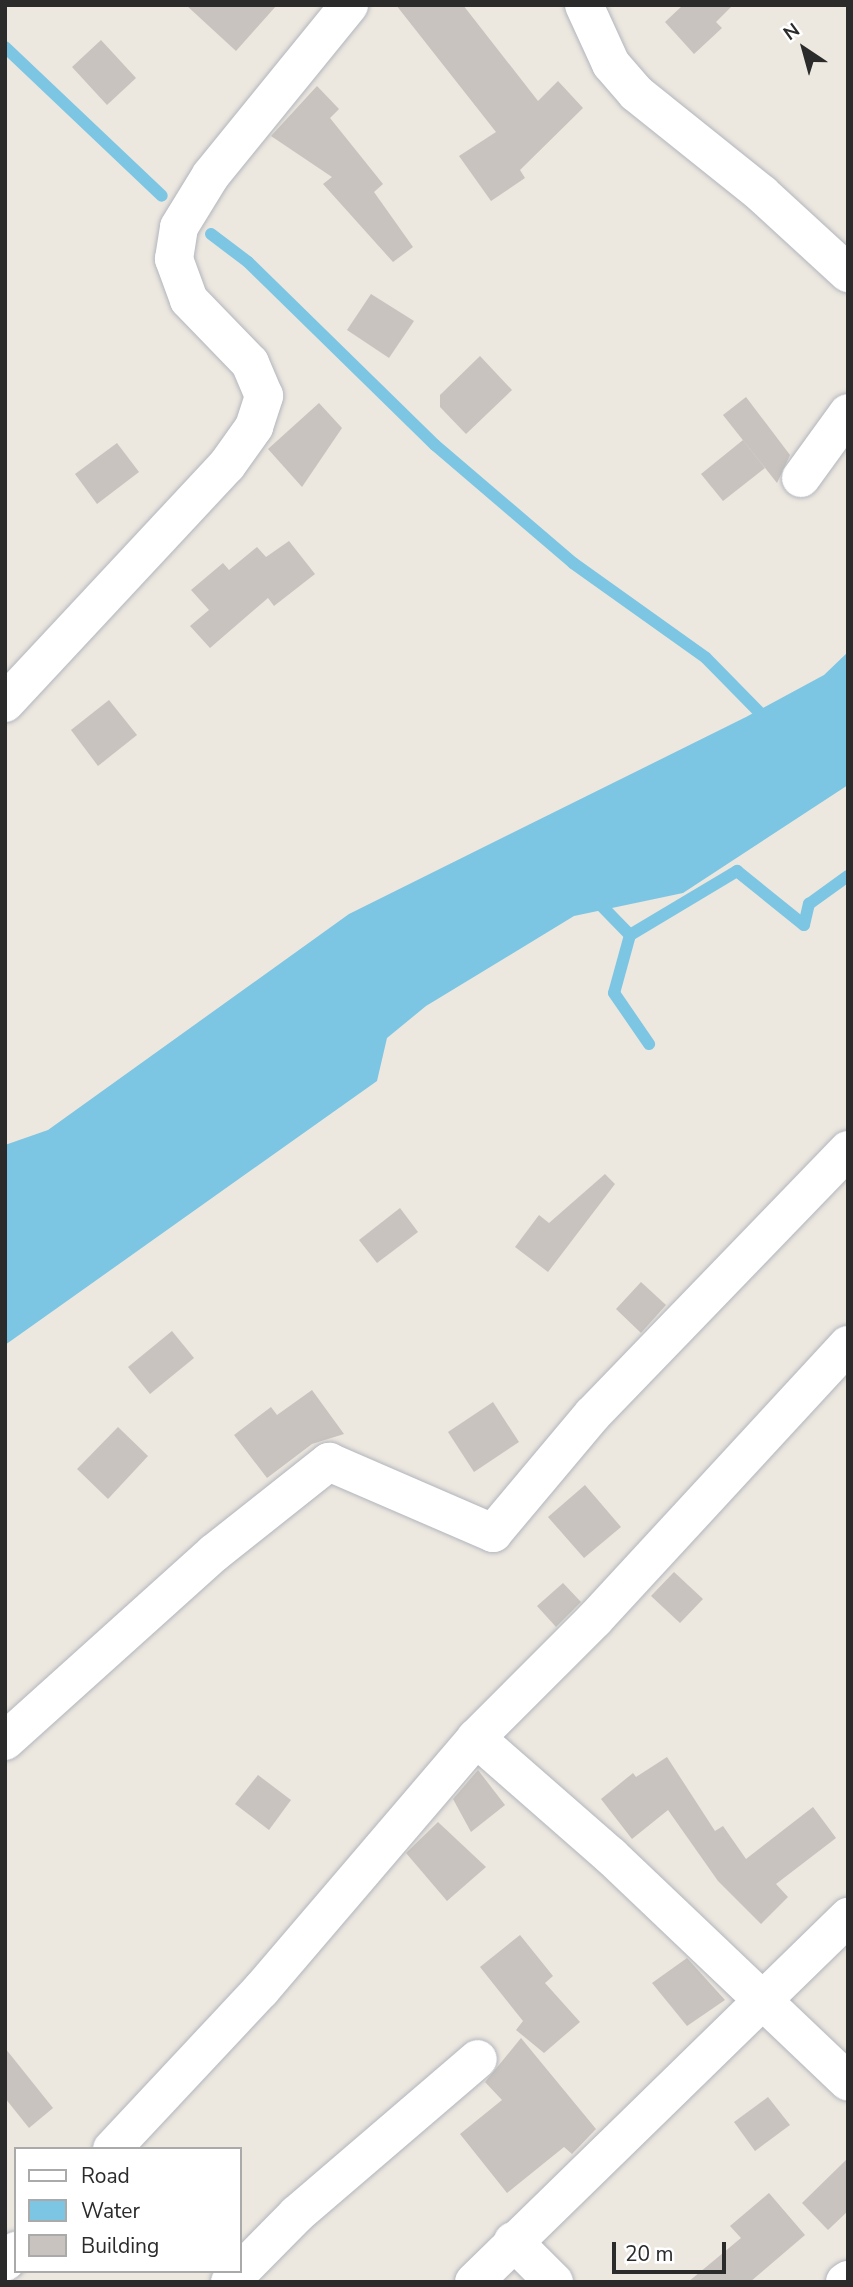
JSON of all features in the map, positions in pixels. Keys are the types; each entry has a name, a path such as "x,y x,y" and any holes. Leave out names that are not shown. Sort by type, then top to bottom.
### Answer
{"street":[{"path":"5,704 226,465 254,427 264,396 250,363 189,300 174,260 178,227 211,175 349,5"},
{"path":"584,5 611,64 636,93 762,194 848,273"},
{"path":"801,478 848,413"},
{"path":"5,1741 214,1553 329,1462 493,1534 593,1414 848,1150"},
{"path":"114,2147 261,1990 476,1738 595,1619 848,1345"},
{"path":"476,1738 762,1998 848,2082"},
{"path":"474,2282 513,2241 848,1917"},
{"path":"242,2270 297,2214 478,2059"},
{"path":"513,2241 554,2282"}],"water":[{"path":"848,652 848,785 683,893 574,916 426,1006 387,1038 377,1081 5,1345 5,1145 48,1130 349,914 746,717 824,675"}],"building":[{"path":"186,5 277,5 236,51"},
{"path":"396,5 463,5 538,101 558,81 583,108 520,170 525,178 491,201 459,156 496,132"},
{"path":"683,5 733,5 716,22 722,28 694,54 665,22"},
{"path":"101,40 136,78 107,105 72,67"},
{"path":"317,86 339,109 330,118 383,184 374,192 413,247 393,262 323,184 332,177 271,136"},
{"path":"371,294 414,321 389,358 347,330"},
{"path":"480,356 512,390 466,434 440,407 440,395"},
{"path":"746,397 790,455 777,483 723,415"},
{"path":"319,403 342,428 302,487 268,449"},
{"path":"743,440 765,468 723,501 701,474"},
{"path":"117,443 139,472 97,504 75,474"},
{"path":"289,541 315,574 274,606 268,598 210,648 190,626 209,610 191,590 223,563 229,570 257,547 266,557"},
{"path":"109,700 137,735 98,766 71,730"},
{"path":"605,1174 615,1184 548,1272 515,1247 539,1215 549,1223"},
{"path":"400,1208 418,1232 377,1263 359,1240"},
{"path":"641,1282 666,1305 641,1333 616,1309"},
{"path":"172,1331 194,1358 150,1394 128,1367"},
{"path":"312,1390 344,1434 312,1444 267,1478 234,1435 271,1407 277,1415"},
{"path":"493,1402 519,1442 474,1472 448,1432"},
{"path":"118,1427 148,1456 108,1499 77,1469"},
{"path":"585,1485 621,1527 584,1558 548,1517"},
{"path":"674,1572 703,1599 680,1623 651,1596"},
{"path":"563,1583 581,1602 556,1627 537,1606"},
{"path":"667,1757 715,1831 723,1826 746,1859 813,1807 836,1838 776,1884 788,1897 761,1924 718,1881 668,1810 632,1839 601,1799 633,1773 636,1777"},
{"path":"478,1770 505,1805 471,1832 453,1799"},
{"path":"258,1775 291,1800 269,1830 235,1804"},
{"path":"438,1822 486,1867 447,1901 406,1853"},
{"path":"520,1935 553,1976 545,1983 580,2022 544,2053 516,2030 523,2021 480,1967"},
{"path":"687,1958 725,2000 687,2026 652,1983"},
{"path":"521,2038 596,2129 572,2154 564,2147 507,2193 460,2134 502,2100 485,2082"},
{"path":"5,2048 53,2108 29,2128 5,2098"},
{"path":"768,2097 790,2125 755,2151 734,2122"},
{"path":"848,2158 848,2211 828,2230 802,2203"},
{"path":"769,2193 805,2235 750,2282 688,2282 741,2238 730,2226"}],"waterway":[{"path":"5,47 162,196"},
{"path":"211,234 248,262 435,445 573,563 706,658 768,721"},
{"path":"630,935 737,871 804,925 809,904 848,876"},
{"path":"593,897 630,935 614,993 649,1044"}]}
